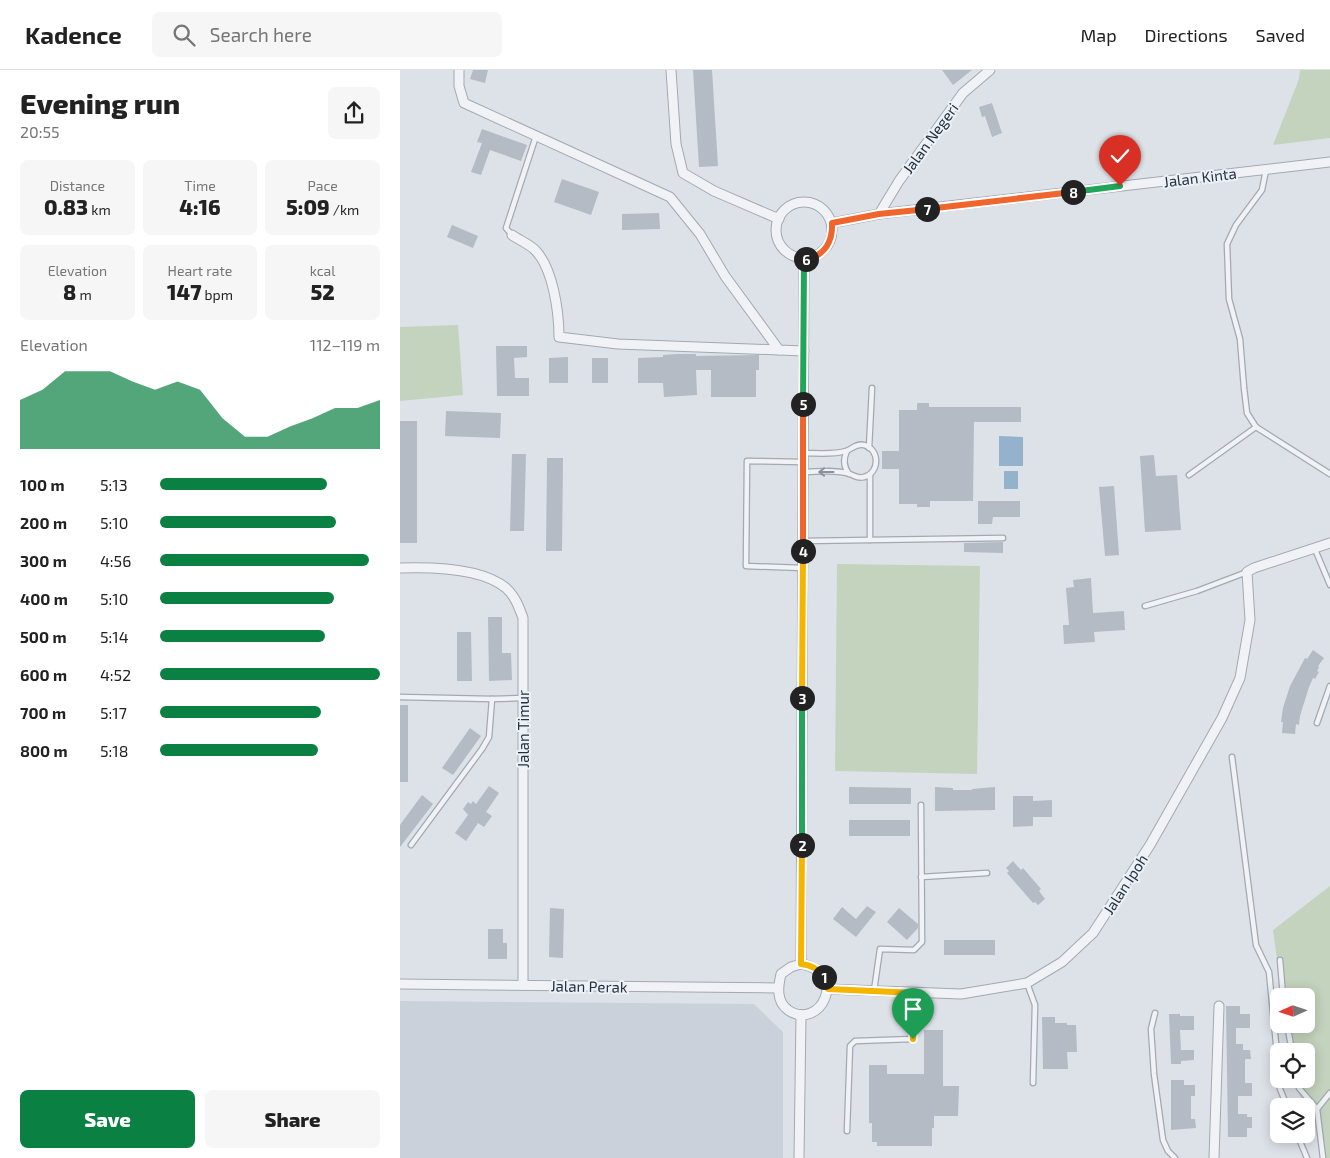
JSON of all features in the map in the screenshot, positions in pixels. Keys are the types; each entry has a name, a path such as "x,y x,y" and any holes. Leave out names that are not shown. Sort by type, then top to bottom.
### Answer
{"street":[{"path":"459,70 459,86 464,104 670,197 700,234 725,276 779,350"},
{"path":"671,70 676,144 683,173 714,191 779,219"},
{"name":"Jalan Negeri","path":"879,214 899,181 963,93 990,70"},
{"name":"Jalan Kinta","path":"832,223 879,214 1330,162"},
{"path":"807,202 820,206 827,213 832,223 833,233 828,247 821,254 812,258 794,257 786,252 777,237 776,227 779,219 784,210 795,203 807,202"},
{"path":"512,235 534,248 546,264 559,316 559,337 618,344 804,351"},
{"path":"801,964 804,259"},
{"path":"1247,572 1330,543"},
{"name":"Jalan Timur","path":"400,568 466,572 487,578 506,588 517,602 523,618 523,985"},
{"name":"Jalan Ipoh","path":"828,989 961,994 1027,983 1062,962 1093,933 1150,845 1222,718 1240,678 1250,620 1247,572"},
{"path":"801,964 814,967 821,972 826,980 828,989 824,1003 818,1009 801,1015 785,1008 780,1001 778,988 781,974 791,967 801,964"},
{"name":"Jalan Perak","path":"400,984 778,988"},
{"path":"1214,1158 1219,1006"},
{"path":"798,1158 801,1015"}],"lane":[{"path":"512,235 506,228 536,136"},
{"path":"1266,169 1262,190 1236,225 1226,244 1229,299 1240,339 1247,413 1256,427 1330,474"},
{"path":"869,448 872,388"},
{"path":"1188,475 1256,427"},
{"path":"803,462 848,451 858,445 869,448 874,453 876,461 875,469 870,475 860,478 803,462 747,461 746,566 803,568"},
{"path":"848,451 845,455 844,465 850,474"},
{"path":"870,475 870,540"},
{"path":"803,541 1003,538"},
{"path":"1314,548 1330,585"},
{"path":"1145,606 1197,591 1247,572"},
{"path":"1316,722 1330,686"},
{"path":"400,697 523,698"},
{"path":"411,845 489,738 492,699"},
{"path":"1232,757 1256,945 1269,972 1276,1043"},
{"path":"874,991 880,949 914,950 922,942 921,805"},
{"path":"921,877 987,873"},
{"path":"1280,960 1282,988"},
{"path":"1027,983 1035,1005 1033,1083"},
{"path":"846,1132 850,1046 855,1040 913,1039 916,993"},
{"path":"1155,1013 1152,1029 1154,1065 1163,1140 1168,1151 1175,1158"},
{"path":"1299,1088 1317,1109 1323,1158"},
{"path":"1317,1109 1330,1093"},
{"path":"1300,1143 1306,1158"}],"shaded area":[{"path":"400,1001 754,1004 783,1032 783,1158 400,1158"}],"green space":[{"path":"1300,70 1330,70 1330,138 1273,145 1299,79"},
{"path":"458,325 463,395 400,401 400,327"},
{"path":"837,564 980,566 977,774 835,771"},
{"path":"1330,886 1330,1158 1325,1158 1315,1127 1315,1098 1301,1098 1296,1088 1315,1088 1315,1043 1289,1043 1287,1033 1315,1033 1315,988 1281,988 1273,930"}],"water":[{"path":"999,436 1023,437 1023,466 999,466"},
{"path":"1004,471 1018,471 1018,489 1004,489"}],"building":[{"path":"473,70 488,70 485,83 470,79"},
{"path":"693,70 712,70 718,166 699,167"},
{"path":"942,70 972,70 953,85"},
{"path":"992,103 1002,133 992,137 985,116 982,117 979,107"},
{"path":"482,129 527,145 521,161 490,150 481,175 471,172 482,143 477,142"},
{"path":"562,179 599,192 591,215 554,202"},
{"path":"659,213 660,229 622,230 622,214"},
{"path":"452,225 478,236 473,248 447,237"},
{"path":"496,346 527,346 527,357 514,358 515,378 529,378 529,396 497,396"},
{"path":"696,354 696,356 759,355 759,370 756,370 756,397 711,397 711,370 696,370 697,395 664,397 663,383 638,383 638,358"},
{"path":"568,357 568,383 549,383 549,358"},
{"path":"592,358 608,358 608,383 592,383"},
{"path":"917,403 929,403 929,407 1021,407 1021,422 974,422 973,501 930,501 930,507 917,507 917,504 899,504 899,469 882,469 882,451 899,451 899,410 917,410"},
{"path":"446,411 501,413 500,438 445,436"},
{"path":"400,421 417,421 417,543 400,543"},
{"path":"512,454 526,454 524,531 510,531"},
{"path":"1154,455 1156,476 1177,475 1181,530 1145,532 1140,456"},
{"path":"547,458 563,458 562,551 546,551"},
{"path":"1114,486 1119,555 1105,556 1099,487"},
{"path":"978,501 1020,501 1020,517 993,517 992,524 978,524"},
{"path":"1003,542 1003,553 964,552 964,543"},
{"path":"1091,578 1093,613 1124,611 1125,630 1094,632 1095,642 1064,644 1063,625 1069,625 1066,588 1074,587 1073,580"},
{"path":"488,617 502,617 502,653 511,653 512,680 489,681"},
{"path":"457,632 471,632 472,681 457,681"},
{"path":"1313,650 1324,658 1318,666 1317,671 1319,672 1315,679 1313,678 1309,687 1299,725 1296,724 1295,734 1282,733 1283,708 1290,686 1305,658 1307,659"},
{"path":"400,705 408,705 408,782 400,782"},
{"path":"470,728 481,736 453,775 442,768"},
{"path":"489,786 499,793 486,812 492,816 484,827 478,823 466,841 455,833 468,815 463,809 468,802 471,804 473,801 476,804"},
{"path":"849,787 911,788 911,804 849,804"},
{"path":"935,787 953,788 953,790 972,790 995,787 995,810 935,811"},
{"path":"422,795 433,804 400,847 400,825"},
{"path":"1013,796 1033,796 1033,801 1052,800 1052,817 1033,817 1033,826 1013,827"},
{"path":"849,820 910,820 910,836 849,836"},
{"path":"1013,861 1021,870 1023,868 1041,889 1039,891 1045,899 1038,905 1035,902 1033,903 1007,873 1009,871 1006,868"},
{"path":"867,906 876,912 856,937 833,919 842,907 856,919"},
{"path":"550,908 564,909 563,958 549,957"},
{"path":"899,908 918,924 918,928 907,940 887,922"},
{"path":"488,929 503,929 503,943 507,943 507,959 488,959"},
{"path":"944,940 995,940 995,955 944,955"},
{"path":"1226,1006 1240,1006 1240,1014 1250,1014 1250,1028 1236,1028 1236,1044 1243,1044 1243,1050 1250,1050 1251,1059 1245,1059 1245,1083 1252,1083 1252,1096 1238,1096 1238,1114 1247,1114 1247,1117 1252,1117 1252,1128 1247,1128 1247,1137 1228,1137"},
{"path":"1169,1014 1194,1016 1194,1030 1180,1030 1181,1050 1194,1050 1194,1060 1181,1061 1181,1064 1171,1064"},
{"path":"1042,1017 1055,1017 1055,1023 1076,1025 1077,1052 1067,1052 1068,1069 1043,1069"},
{"path":"924,1030 943,1030 943,1086 959,1086 958,1116 934,1116 932,1146 877,1146 877,1142 872,1142 872,1123 869,1123 869,1065 887,1065 887,1074 924,1074"},
{"path":"1171,1080 1184,1080 1184,1085 1195,1085 1195,1096 1191,1096 1191,1119 1195,1119 1196,1128 1171,1130"}],"route":[{"path":"913,1039 916,993 828,989 826,980 821,972 814,967 801,964 804,259 821,254 828,247 833,233 832,223 879,214 1120,186"}]}
